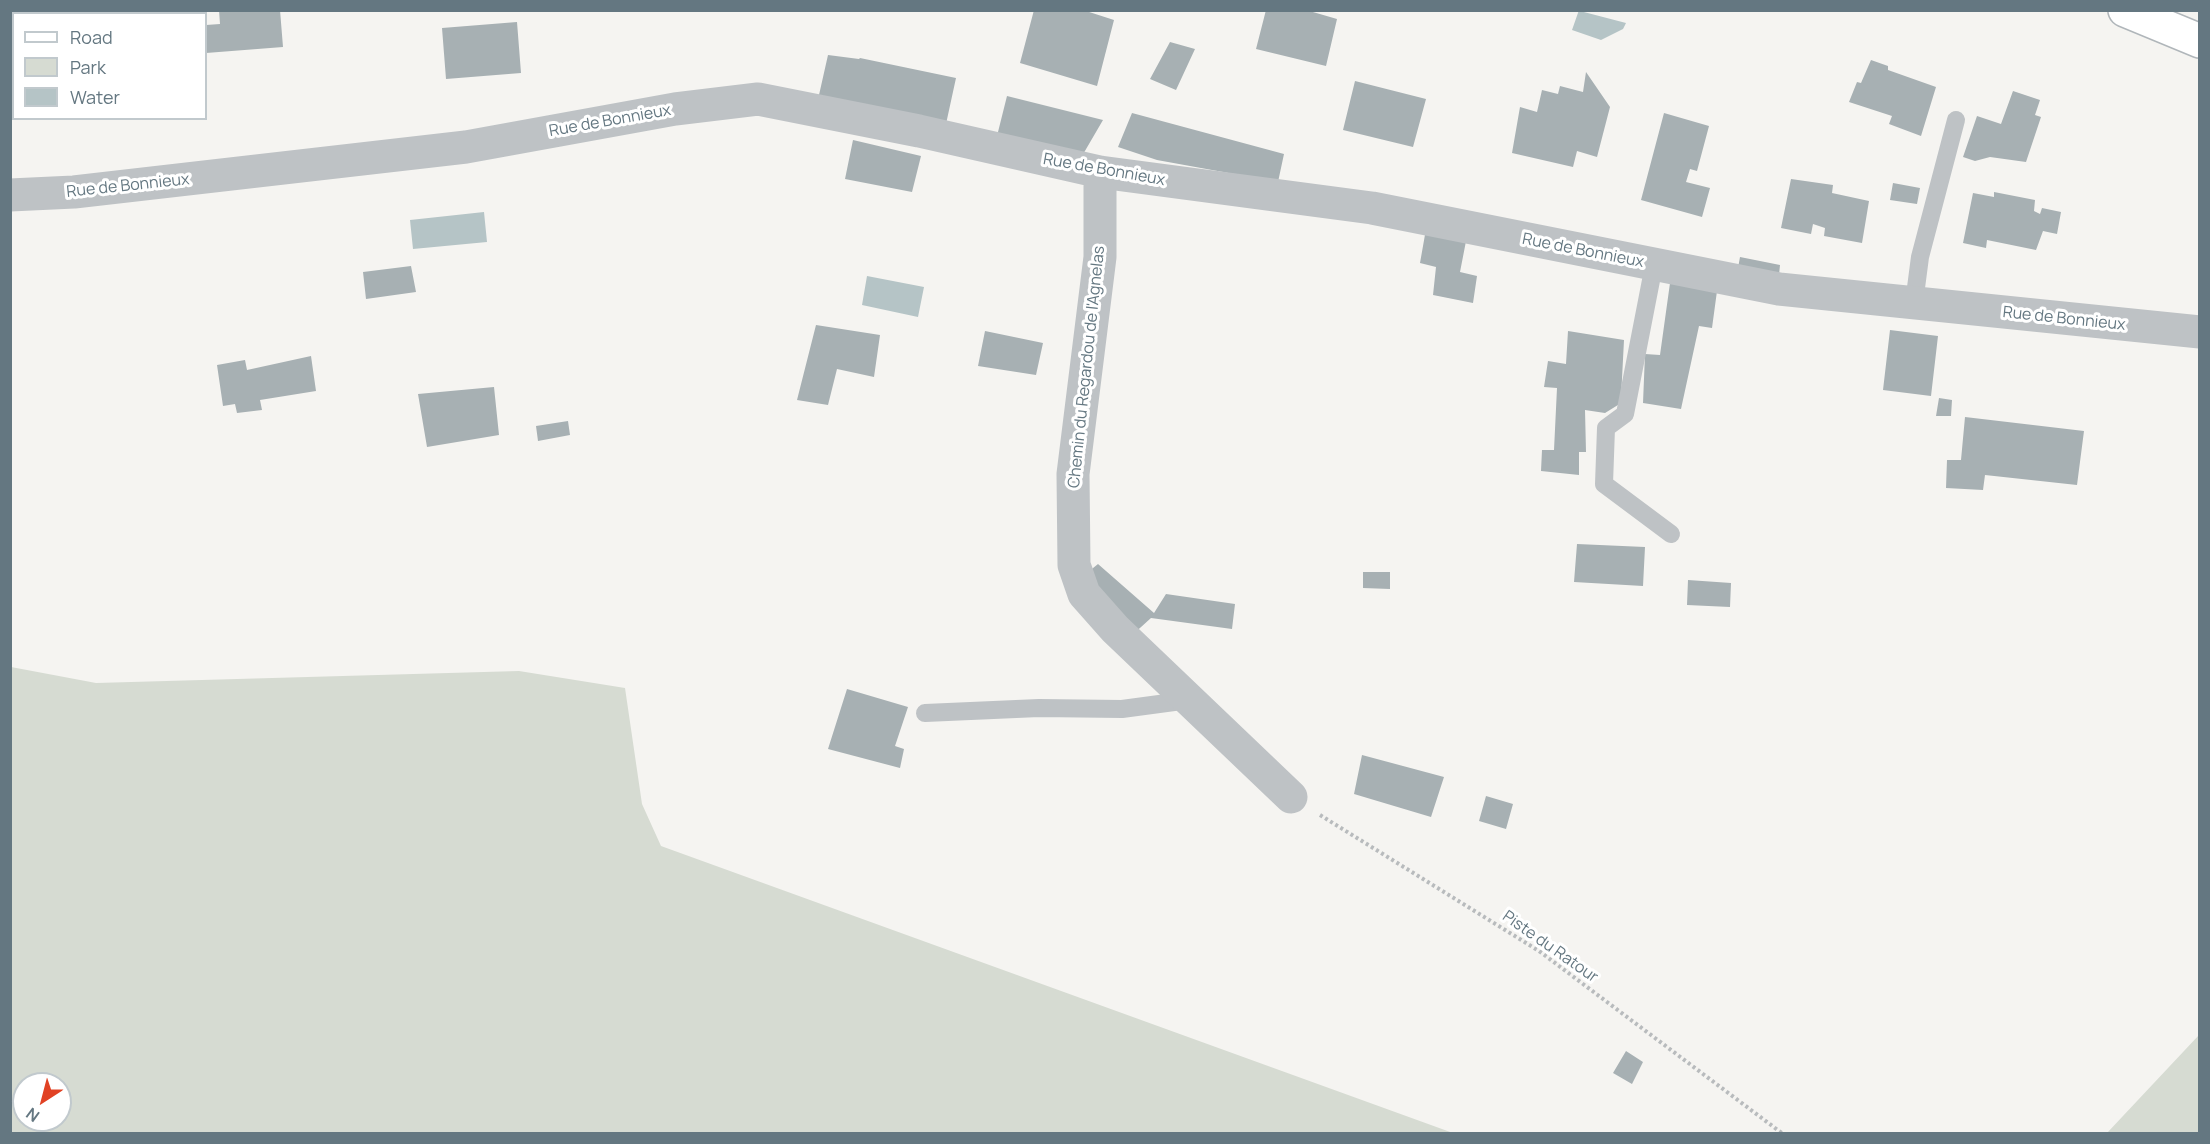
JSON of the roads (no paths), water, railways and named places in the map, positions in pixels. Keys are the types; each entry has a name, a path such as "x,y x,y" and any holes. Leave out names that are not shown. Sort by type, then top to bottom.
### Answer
{"main road":[{"path":"2126,10 2199,41"}],"street":[{"name":"Rue de Bonnieux","path":"10,195 86,191 466,147 675,109 758,99 919,131 1100,172 1372,208 1779,290 2199,332"},
{"name":"Chemin du Regardou de l'Agnelas","path":"1100,172 1100,257 1072,474 1074,565 1084,594 1114,629 1291,797"}],"lane":[{"path":"1914,303 1920,257 1956,120"},
{"path":"1654,265 1625,414 1606,428 1604,484 1671,534"},
{"path":"925,713 1039,708 1122,709 1189,700"}],"water":[{"path":"1579,10 1626,23 1623,29 1601,40 1572,30"},
{"path":"484,212 487,242 413,249 410,220"},
{"path":"867,276 924,287 918,317 862,305"}]}
